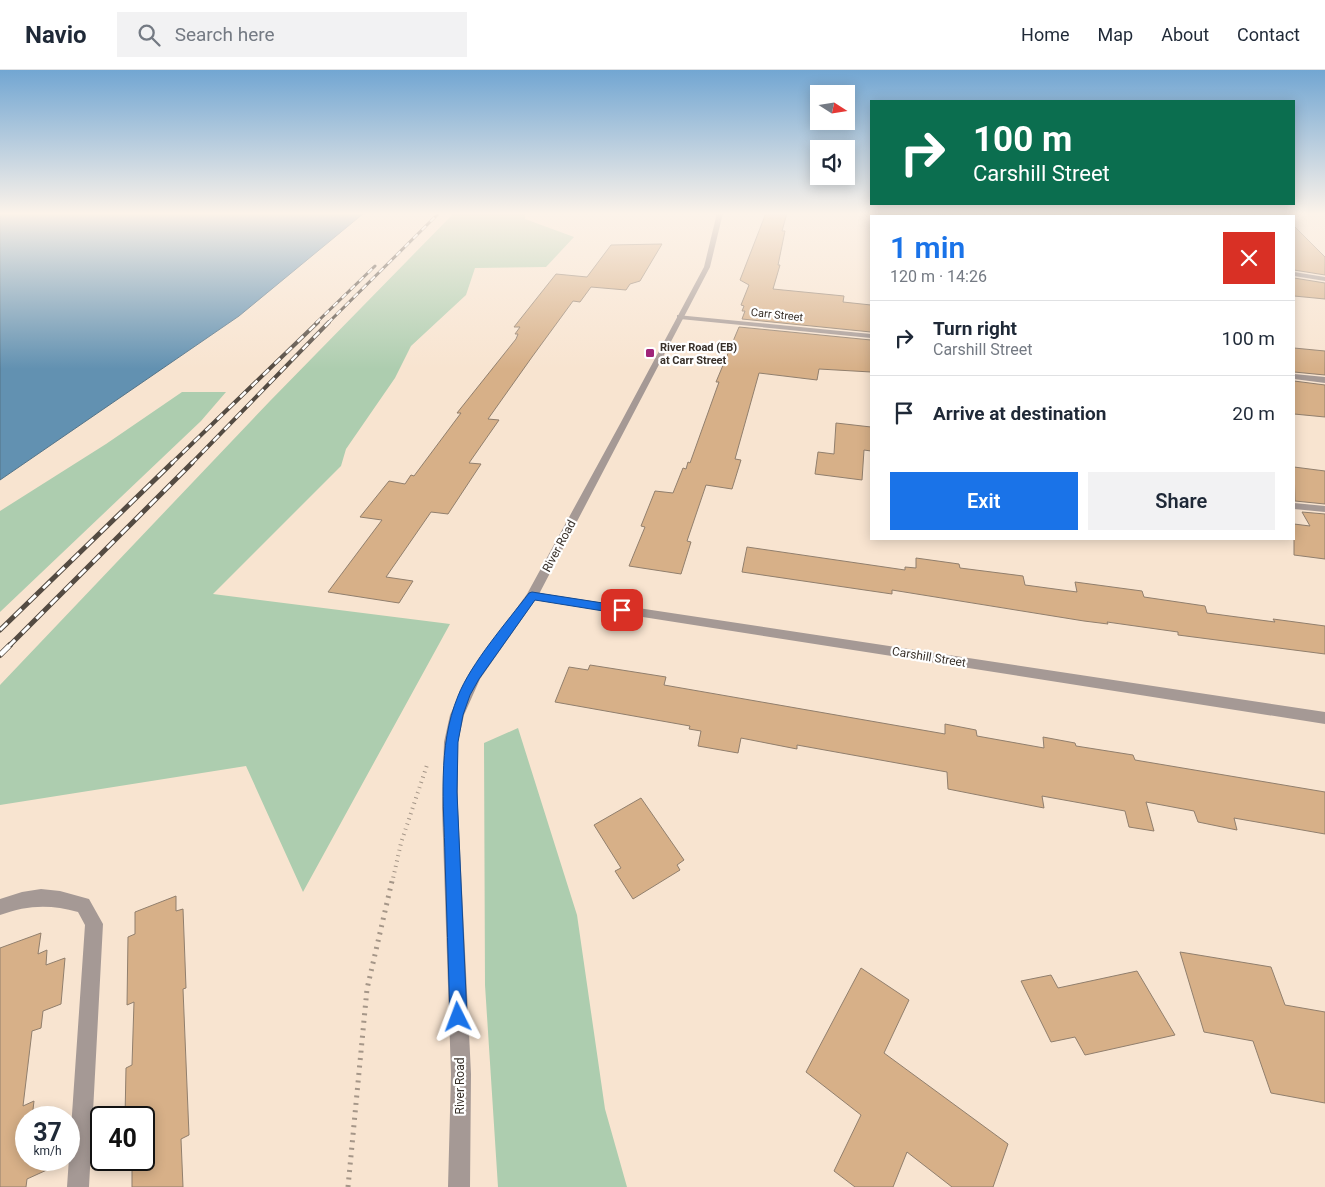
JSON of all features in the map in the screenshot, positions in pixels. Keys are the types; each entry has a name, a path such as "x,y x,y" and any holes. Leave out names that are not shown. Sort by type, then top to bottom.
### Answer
{"street":[{"name":"River Road","path":"459,1187 461,1074 450,808 451,742 457,715 464,694 475,676 532,596 625,424 707,265"},
{"path":"1295,274 1325,279"},
{"name":"Carr Street","path":"680,317 870,336"},
{"path":"1295,377 1325,380"},
{"path":"1295,506 1325,510"},
{"name":"Carshill Street","path":"532,596 1325,718"},
{"path":"0,907 19,900 53,896 83,905 94,924 78,1187"}],"path":[{"path":"348,1187 367,989 401,843 428,762"}],"green space":[{"path":"403,265 548,265 546,267 475,268 466,295 411,346 395,378 346,449 341,466 213,594 450,624 303,892 246,766 0,805 0,685 270,401"},
{"path":"182,392 226,392 201,421 0,612 0,511 106,444"},
{"path":"518,728 577,915 605,1109 627,1187 498,1187 485,985 484,743"}],"water":[{"path":"0,265 301,265 239,316 0,480"}],"building":[{"path":"596,265 649,265 640,281 630,284 626,290 591,287 580,302 573,301 488,419 499,420 469,463 481,464 448,514 431,512 386,577 413,581 399,603 328,592 382,520 360,517 389,481 405,484 411,475 414,476 461,413 457,413 516,339 518,334 515,334 520,327 514,327 556,274 587,277"},
{"path":"746,265 780,265 773,289 844,296 843,302 870,305 870,332 742,319 745,311 742,311 744,306 741,305 749,285 740,280"},
{"path":"1295,265 1325,265 1325,275 1295,270"},
{"path":"1295,278 1325,283 1325,299 1295,296"},
{"path":"739,327 870,340 870,372 819,369 817,380 759,373 735,459 741,460 732,489 706,485 687,541 691,542 681,574 629,566 645,527 641,526 655,491 673,493 683,468 686,469 688,462 690,463 719,382 716,382"},
{"path":"1295,348 1325,351 1325,375 1295,372"},
{"path":"1295,381 1325,385 1325,417 1295,414"},
{"path":"836,423 870,427 870,451 864,450 862,480 815,474 818,452 834,454"},
{"path":"1295,467 1325,471 1325,504 1295,501"},
{"path":"1302,512 1325,514 1325,559 1294,555 1295,524 1310,526"},
{"path":"747,547 905,570 905,567 916,568 916,558 959,564 960,568 1023,576 1025,585 1077,592 1075,582 1142,591 1144,597 1205,606 1207,613 1325,626 1325,654 1178,635 1178,632 1107,622 1108,624 1084,621 892,590 892,594 742,572"},
{"path":"590,665 666,677 664,685 945,734 945,724 976,730 977,736 1044,748 1043,737 1075,743 1076,746 1133,755 1135,760 1325,792 1325,834 1234,818 1237,830 1198,822 1194,811 1146,802 1154,831 1129,827 1125,811 1042,796 1044,808 948,789 947,772 797,745 797,749 741,738 738,753 698,746 701,731 689,729 690,726 555,702 569,667 588,670"},
{"path":"641,798 684,860 677,865 680,870 633,899 615,871 621,868 594,825"},
{"path":"176,896 176,911 183,909 186,988 183,989 189,1135 181,1139 183,1187 132,1187 132,1171 155,1171 155,1106 125,1106 126,1068 132,1065 134,1002 127,1005 128,937 135,934 135,912"},
{"path":"41,933 38,954 47,950 46,965 65,958 61,1004 43,1011 41,1028 32,1031 23,1106 15,1106 15,1171 45,1171 27,1179 26,1187 0,1187 0,948"},
{"path":"1180,952 1271,967 1285,1005 1325,1012 1325,1103 1271,1093 1253,1041 1204,1032"},
{"path":"861,968 909,1000 884,1053 1008,1144 993,1187 952,1187 907,1152 893,1187 855,1187 834,1171 861,1115 806,1072"},
{"path":"1137,971 1175,1035 1085,1055 1075,1037 1051,1042 1021,981 1051,975 1058,988"},
{"path":"34,1101 33,1106 23,1106"}],"railway":[{"path":"329,322 386,265"},
{"path":"316,323 375,266"},
{"path":"171,464 318,322"},
{"path":"191,464 329,322"},
{"path":"0,630 172,463"},
{"path":"0,655 191,464"}],"place":[{"name":"River Road (EB) at Carr Street","path":"650,353"}],"route":[{"path":"458,1017 450,792 451,742 464,694 532,596 622,610"}]}
